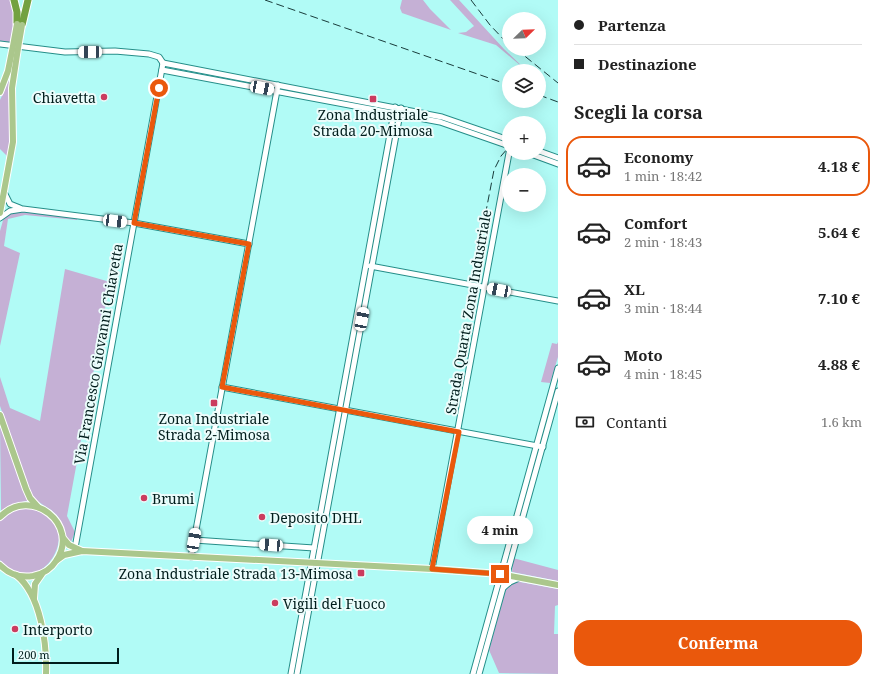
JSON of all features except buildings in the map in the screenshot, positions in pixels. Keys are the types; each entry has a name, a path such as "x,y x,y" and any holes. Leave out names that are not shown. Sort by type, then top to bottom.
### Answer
{"highway":[{"path":"14,0 18,12 19,25"},
{"path":"19,25 23,0"},
{"path":"19,25 28,0"}],"main road":[{"path":"0,92 15,47 19,25"},
{"path":"0,213 13,142 12,88 15,47"},
{"path":"0,415 26,489 33,502 54,518 62,536 69,545 82,551"},
{"path":"0,517 16,507 27,505 38,507"},
{"path":"57,560 62,547 62,536"},
{"path":"35,604 34,591 36,584 45,572 64,555 82,551 503,574 558,585"},
{"path":"0,565 15,575 28,587 35,604 43,633 46,655 46,674"},
{"path":"15,575 32,576 45,572"}],"street":[{"path":"1,44 65,52 116,51 150,54 159,57 163,63 278,85 342,100 442,117 502,143"},
{"name":"Via Francesco Giovanni Chiavetta","path":"75,548 163,63"},
{"path":"162,70 277,91 342,100"},
{"path":"191,557 278,85"},
{"path":"297,674 315,563 314,548 366,265 388,163 394,130 395,110"},
{"path":"394,130 401,111"},
{"path":"470,130 502,138"},
{"path":"546,156 558,158"},
{"path":"546,157 558,164"},
{"name":"Strada Quarta Zona Industriale","path":"432,569 459,432 508,160"},
{"path":"291,674 328,511 345,410 376,247 388,163"},
{"path":"4,191 10,204 22,209 134,223 249,244"},
{"path":"0,218 10,211 22,209"},
{"path":"370,246 376,247"},
{"path":"366,265 558,301"},
{"path":"351,344 358,346"},
{"path":"479,674 503,590 503,574 558,368"},
{"path":"222,387 543,447"},
{"path":"473,674 543,447 558,391"},
{"path":"543,422 549,424"},
{"path":"322,510 328,511"},
{"path":"194,540 314,548"},
{"path":"503,590 508,583 520,577"}],"shaded area":[{"path":"0,0 11,0 15,15 10,43 0,41"},
{"path":"402,0 423,0 451,30 402,13 400,8"},
{"path":"450,0 459,0 502,47 502,50 496,45 458,33 466,32 474,26"},
{"path":"509,56 511,56 519,64"},
{"path":"9,80 10,143 8,157 0,149 0,100"},
{"path":"14,211 77,218 77,220 25,215 8,219 4,246 20,253 0,346 0,231 4,217"},
{"path":"65,269 110,282 67,516 75,532 71,542 64,532 59,518 32,496 0,406 0,377 10,408 40,421"},
{"path":"558,342 558,357 550,383 541,382 552,343 557,344"},
{"path":"0,426 28,501 16,503 1,511"},
{"path":"18,508 34,508 50,516 58,528 58,542 53,556 44,568 31,574 16,572 0,560 0,521 4,516"},
{"path":"513,558 558,570 558,581 512,572"},
{"path":"515,581 558,589 558,605 555,606 554,634 558,634 558,674 499,673 489,650 506,588"}],"railway":[{"path":"265,0 502,83"},
{"path":"471,0 490,25 502,38"},
{"path":"525,56 558,83"},
{"path":"546,98 558,102"},
{"path":"474,273 494,170 502,155"}],"place":[{"name":"Chiavetta","path":"104,97"},
{"name":"Zona Industriale Strada 20-Mimosa","path":"373,99"},
{"name":"Zona Industriale Strada 2-Mimosa","path":"214,403"},
{"name":"Brumi","path":"144,498"},
{"name":"Deposito DHL","path":"262,517"},
{"name":"Zona Industriale Strada 13-Mimosa","path":"361,573"},
{"name":"Vigili del Fuoco","path":"275,603"},
{"name":"Interporto","path":"15,629"}],"route":[{"path":"159,88 134,223 249,244 222,387 459,432 432,569 500,574"}]}
